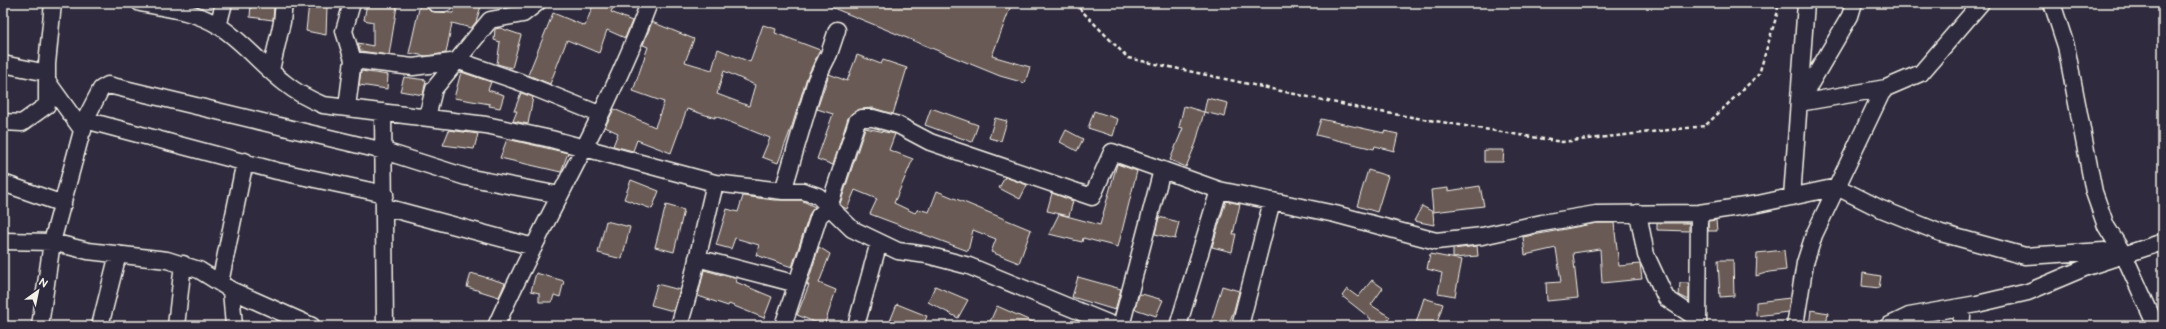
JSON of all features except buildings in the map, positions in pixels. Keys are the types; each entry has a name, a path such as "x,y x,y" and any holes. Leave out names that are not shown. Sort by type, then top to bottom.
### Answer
{"street":[{"path":"3,122 22,123 47,105 47,77 54,3"},
{"path":"140,3 191,14 218,26 252,52 284,83 302,95 323,105 486,125 584,148 715,183 783,191 803,191 818,196 852,229 898,251 928,255 969,266 1115,326"},
{"path":"218,26 224,3"},
{"path":"271,70 282,22 284,3"},
{"path":"347,107 353,60 344,31 352,3"},
{"path":"436,3 445,3"},
{"path":"427,117 434,89 459,61 490,20 523,14 537,3"},
{"path":"496,326 584,148 640,26 648,3"},
{"path":"1792,197 1806,3"},
{"path":"1799,103 1850,16 1854,3"},
{"path":"1799,103 1886,88 1920,73 1981,3"},
{"path":"2052,3 2066,46 2094,192 2106,226 2124,255 2156,326"},
{"path":"783,191 816,80 829,54 837,30"},
{"path":"353,60 413,67 459,61 520,82 599,114"},
{"path":"3,64 47,77 84,126 245,161 385,200 534,247"},
{"path":"40,326 52,242 84,126 101,89 108,85 384,151 466,177 560,195"},
{"path":"1795,326 1805,262 1814,235 1863,130 1886,88"},
{"path":"384,112 385,326"},
{"path":"783,326 819,216 829,207 857,121 862,118 873,118 898,125 930,142 1092,197 1112,152 1219,190 1335,214 1436,241 1482,236 1542,223 1596,214 1699,213 1792,197 1837,187 1879,208 1941,233 2025,256 2104,250 2124,255"},
{"path":"234,326 226,287 245,161"},
{"path":"1121,326 1162,170"},
{"path":"3,183 63,204"},
{"path":"682,325 715,183"},
{"path":"1178,326 1219,190"},
{"path":"1240,326 1272,201"},
{"path":"1638,213 1646,255 1666,298 1698,323"},
{"path":"1698,323 1699,213"},
{"path":"3,241 52,242 88,251 167,260 183,264 199,270 226,287 312,326"},
{"path":"856,326 879,242"},
{"path":"1888,326 1909,316 2028,292 2087,267 2163,242"},
{"path":"100,326 118,254"},
{"path":"697,258 797,284"},
{"path":"176,326 183,264"},
{"path":"1961,326 1963,306"}],"path":[{"path":"1074,3 1128,58 1369,110 1562,142 1706,126 1759,74 1778,11 1777,3"}]}
